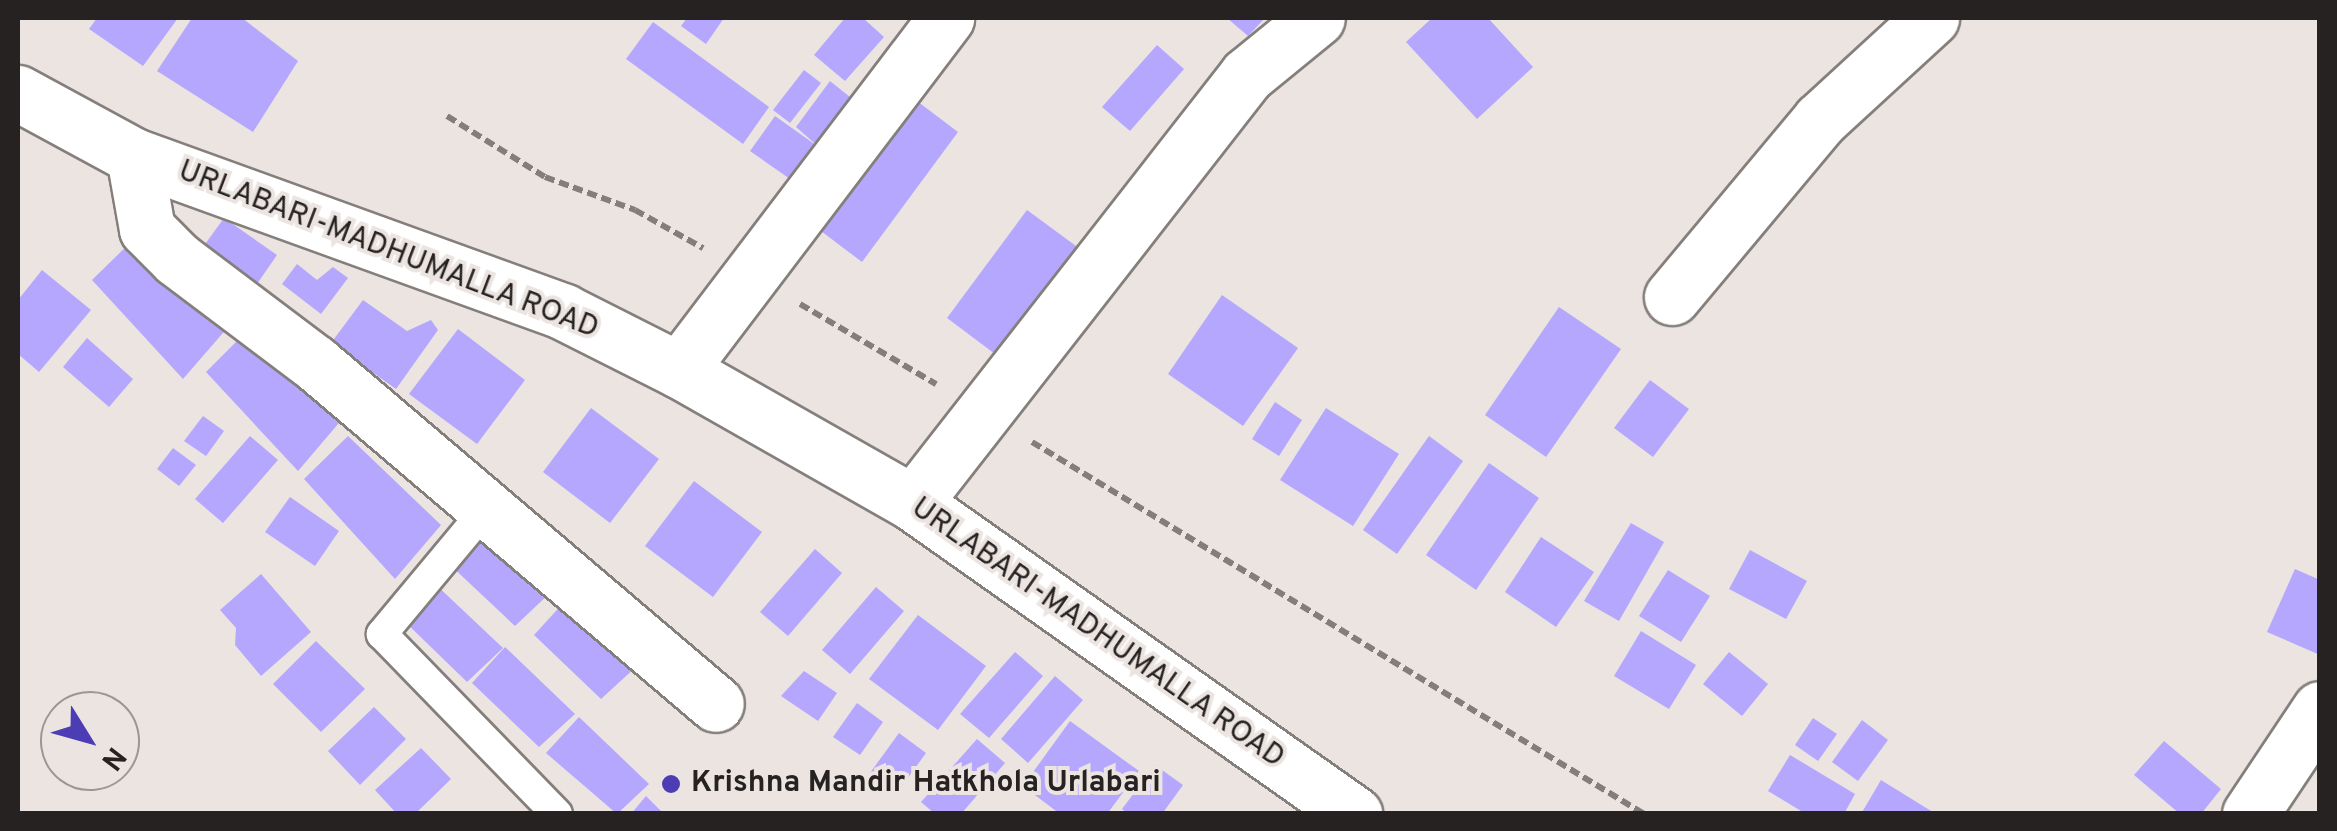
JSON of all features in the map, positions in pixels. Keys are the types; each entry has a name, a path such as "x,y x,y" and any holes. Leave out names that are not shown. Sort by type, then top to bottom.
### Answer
{"street":[{"path":"679,370 748,274 946,18"},
{"path":"913,504 1247,76 1317,18"},
{"path":"1672,297 1820,120 1931,18"},
{"name":"URLABARI-MADHUMALLA ROAD","path":"18,93 134,156 564,312 679,370 913,504 1354,814"},
{"path":"134,156 147,229 176,259 486,509 716,704"},
{"path":"2250,814 2320,709"}],"lane":[{"path":"486,509 382,634 558,814"}],"path":[{"path":"447,116 545,177 635,210 748,274 983,412 1644,814"}],"building":[{"path":"97,18 178,18 143,66 89,29"},
{"path":"192,18 242,18 298,61 253,132 157,71"},
{"path":"687,18 724,18 706,44 681,26"},
{"path":"845,18 863,18 884,37 845,81 814,55"},
{"path":"1227,18 1265,18 1248,36"},
{"path":"1432,18 1488,18 1533,67 1477,119 1406,42"},
{"path":"653,22 769,107 743,144 626,59"},
{"path":"1157,45 1184,69 1130,131 1102,107"},
{"path":"804,70 821,83 790,123 773,110"},
{"path":"830,81 860,105 800,186 750,151 775,116 820,148 796,127"},
{"path":"905,92 958,132 862,262 809,222"},
{"path":"1027,210 1091,257 1011,366 947,318"},
{"path":"224,218 277,255 257,284 203,247"},
{"path":"137,236 229,326 183,379 92,280"},
{"path":"297,264 317,280 333,267 348,278 321,314 282,284"},
{"path":"42,270 91,310 39,372 18,354 18,300"},
{"path":"1222,295 1298,348 1243,426 1168,374"},
{"path":"363,300 407,331 431,320 438,330 396,389 331,343"},
{"path":"1559,307 1621,349 1546,457 1485,415"},
{"path":"250,328 344,417 298,471 206,372"},
{"path":"458,329 525,380 477,444 409,394"},
{"path":"87,338 133,379 109,407 63,367"},
{"path":"1650,380 1689,409 1653,457 1614,428"},
{"path":"1275,402 1302,420 1279,456 1252,439"},
{"path":"591,408 659,459 610,523 543,472"},
{"path":"1326,408 1399,454 1353,526 1280,480"},
{"path":"203,416 224,431 206,456 184,441"},
{"path":"250,436 278,460 223,523 195,499"},
{"path":"348,436 441,525 395,579 304,479"},
{"path":"1429,436 1463,461 1397,554 1363,530"},
{"path":"173,448 196,465 179,486 157,469"},
{"path":"1489,463 1539,498 1476,590 1426,555"},
{"path":"694,481 762,532 713,597 645,546"},
{"path":"290,497 339,531 315,566 265,532"},
{"path":"1631,523 1664,542 1619,621 1584,601"},
{"path":"480,526 550,593 515,626 447,562"},
{"path":"1541,537 1594,572 1556,627 1505,592"},
{"path":"815,549 842,573 788,636 760,612"},
{"path":"1750,550 1807,581 1786,619 1729,589"},
{"path":"2295,569 2320,580 2320,655 2267,632"},
{"path":"1668,570 1710,596 1681,642 1639,616"},
{"path":"261,574 311,632 261,676 235,645 236,628 220,610"},
{"path":"433,582 503,648 467,682 400,617"},
{"path":"876,587 904,611 850,674 822,650"},
{"path":"566,600 637,666 601,699 534,635"},
{"path":"918,615 986,666 938,730 869,679"},
{"path":"1641,631 1696,665 1669,709 1614,676"},
{"path":"316,641 365,689 321,732 273,684"},
{"path":"505,647 575,714 539,747 472,683"},
{"path":"1015,652 1043,676 989,738 960,714"},
{"path":"1729,652 1768,684 1742,716 1703,684"},
{"path":"804,671 837,693 818,721 781,696"},
{"path":"1055,676 1083,700 1028,763 1001,739"},
{"path":"857,703 883,722 860,755 833,737"},
{"path":"374,707 406,739 360,785 328,751"},
{"path":"579,717 649,784 617,814 546,753"},
{"path":"1813,718 1837,734 1818,761 1795,745"},
{"path":"1862,720 1888,740 1858,781 1832,762"},
{"path":"1070,721 1139,771 1107,814 1060,814 1023,786"},
{"path":"899,733 926,753 897,793 870,773"},
{"path":"977,739 1005,763 961,814 935,814 921,802"},
{"path":"2164,741 2221,789 2201,814 2180,814 2134,775"},
{"path":"421,748 451,779 415,814 397,814 375,790"},
{"path":"1790,755 1855,794 1844,814 1806,814 1768,791"},
{"path":"1155,765 1183,785 1162,814 1128,814 1122,809"},
{"path":"1881,780 1936,814 1861,814"},
{"path":"646,796 664,814 631,814"}],"place":[{"name":"Krishna Mandir Hatkhola Urlabari","path":"671,784"}]}
